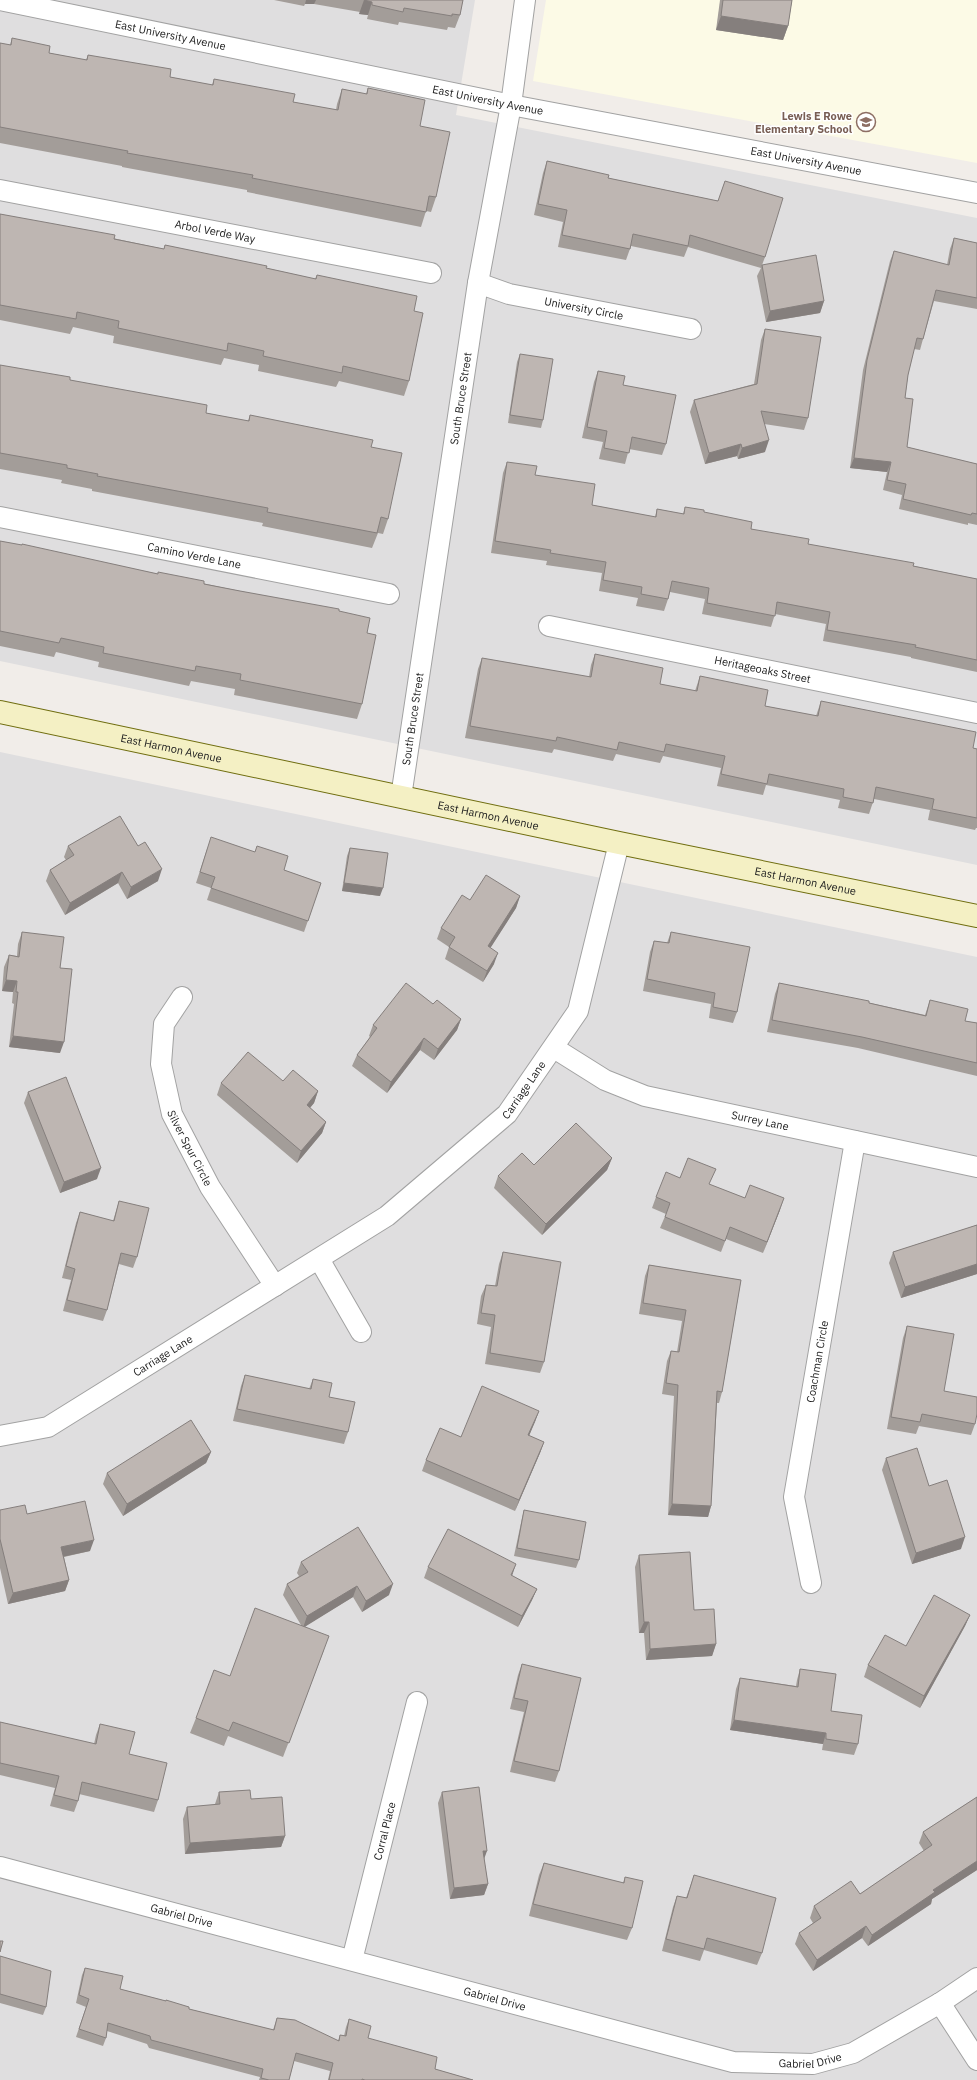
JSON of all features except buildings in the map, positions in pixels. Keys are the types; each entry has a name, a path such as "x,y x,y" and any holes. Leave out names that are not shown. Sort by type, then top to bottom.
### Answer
{"main road":[{"name":"East Harmon Avenue","path":"0,712 619,843 977,916"}],"street":[{"name":"East University Avenue","path":"0,0 511,105 977,193"},
{"name":"South Bruce Street","path":"401,797 478,283 511,105 525,0"},
{"name":"Arbol Verde Way","path":"0,190 431,273"},
{"name":"University Circle","path":"478,283 510,294 691,329"},
{"name":"Camino Verde Lane","path":"0,517 389,594"},
{"name":"Heritageoaks Street","path":"549,626 977,713"},
{"name":"Carriage Lane","path":"0,1436 48,1427 387,1216 507,1114 554,1048 578,1011 619,843"},
{"name":"Silver Spur Circle","path":"182,997 164,1024 162,1064 172,1114 210,1187 275,1286"},
{"name":"Surrey Lane","path":"554,1048 605,1080 645,1096 977,1167"},
{"name":"Coachman Circle","path":"811,1583 794,1498 855,1141"},
{"path":"319,1259 361,1332"},
{"name":"Corral Place","path":"352,1960 417,1702"},
{"name":"Gabriel Drive","path":"0,1867 733,2062 813,2064 853,2053 940,2003 977,1978"},
{"path":"940,2003 977,2060"}],"shaded area":[{"path":"0,0 475,0 456,115 977,218 977,865 0,661"},
{"name":"Lewis E Rowe Elementary School","path":"546,0 977,0 977,163 533,81"},
{"path":"0,752 977,957 977,2080 0,2080"}],"place":[{"name":"Lewis E Rowe Elementary School","path":"866,122"}]}
